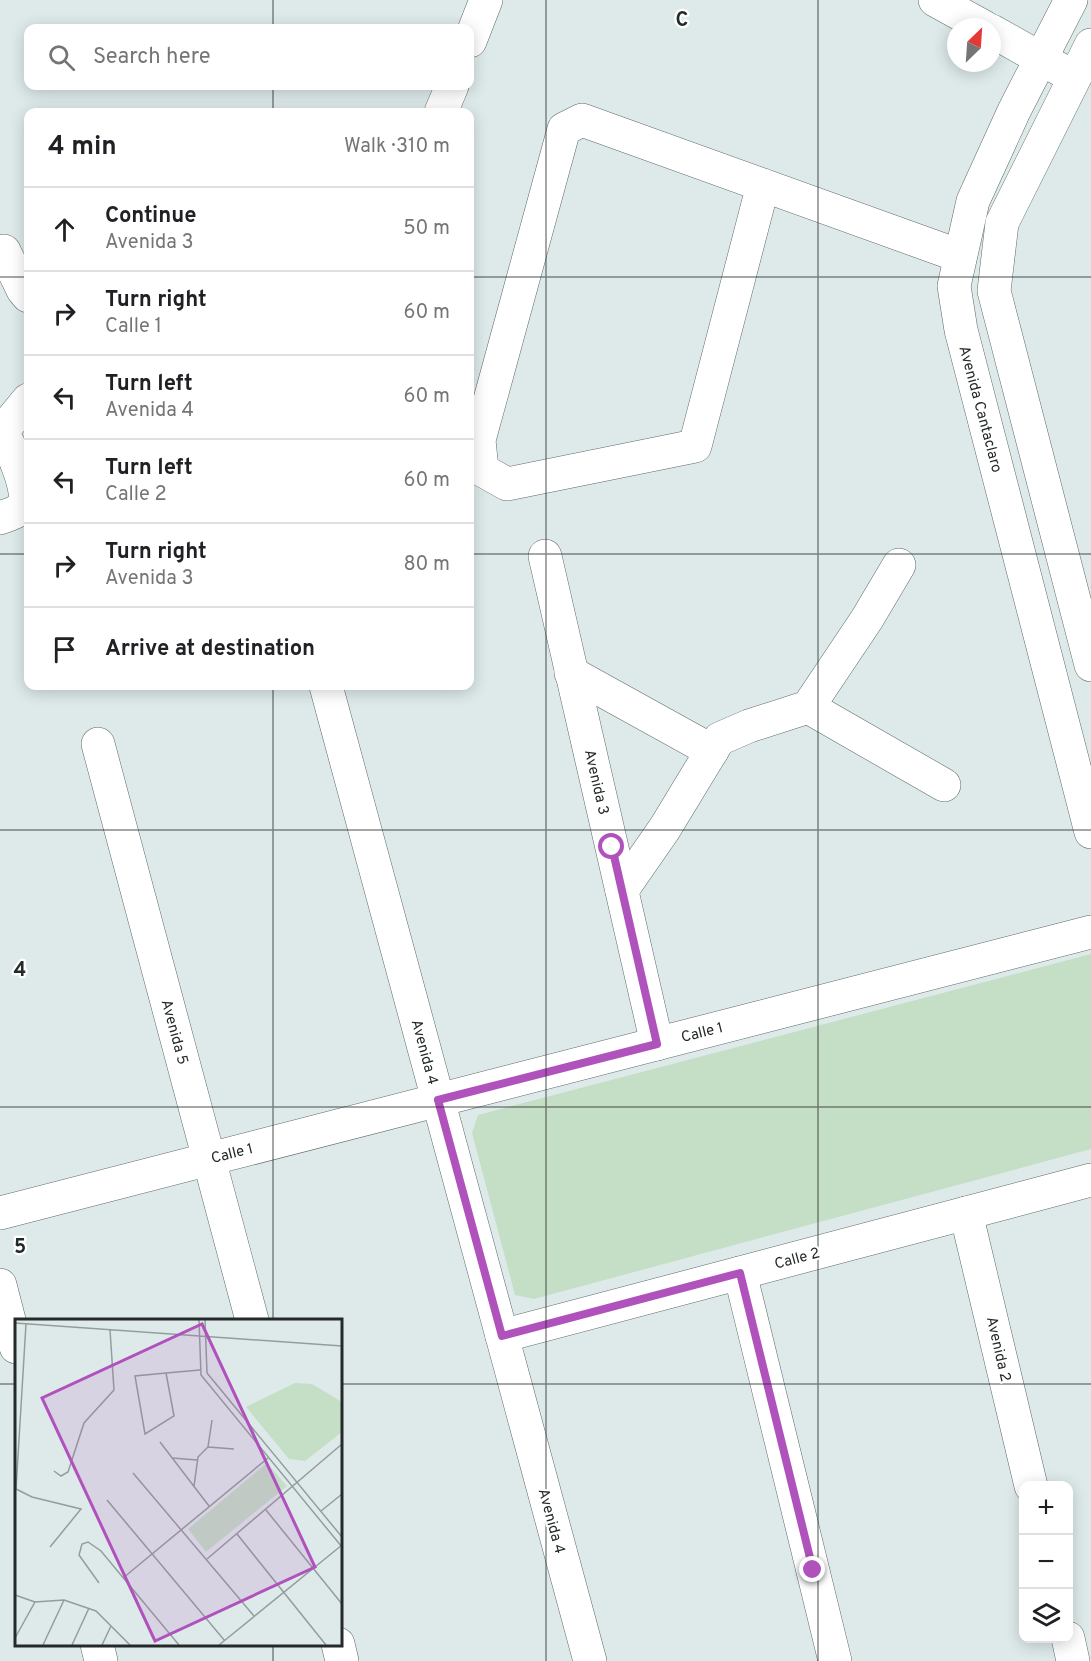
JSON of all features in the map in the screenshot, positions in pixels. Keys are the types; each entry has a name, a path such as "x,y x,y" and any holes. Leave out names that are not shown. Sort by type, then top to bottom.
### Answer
{"street":[{"path":"474,31 486,0"},
{"path":"935,0 968,18"},
{"name":"Avenida Cantaclaro","path":"1071,0 1014,111 973,201 954,286 961,330 1091,831"},
{"path":"1001,36 1083,83"},
{"path":"1091,45 1083,83 1002,223 994,291 1091,665"},
{"path":"443,108 450,90"},
{"path":"763,185 695,446 507,484 482,471 479,440 564,129 582,120 763,185 960,256"},
{"path":"4,251 24,291"},
{"path":"24,405 1,432 24,484"},
{"path":"0,518 18,511 24,500"},
{"name":"Avenida 3","path":"545,556 657,1044"},
{"path":"622,890 664,828 719,739 749,726 808,707 867,619 899,565"},
{"path":"572,673 712,751"},
{"name":"Avenida 4","path":"327,690 590,1661"},
{"path":"808,707 944,785"},
{"name":"Avenida 5","path":"98,744 252,1319"},
{"name":"Calle 1","path":"0,1213 1091,932"},
{"name":"Calle 2","path":"502,1336 1091,1180"},
{"name":"Avenida 2","path":"966,1213 1030,1481"},
{"path":"740,1273 835,1661"},
{"path":"0,1285 15,1343"},
{"path":"1069,1643 1073,1661"},
{"path":"97,1646 101,1661"},
{"path":"338,1646 342,1661"}],"green space":[{"path":"1091,954 1091,1149 534,1299 515,1295 472,1133 478,1115"}],"route":[{"path":"612,847 657,1044 438,1100 502,1336 740,1273 813,1570"}]}
